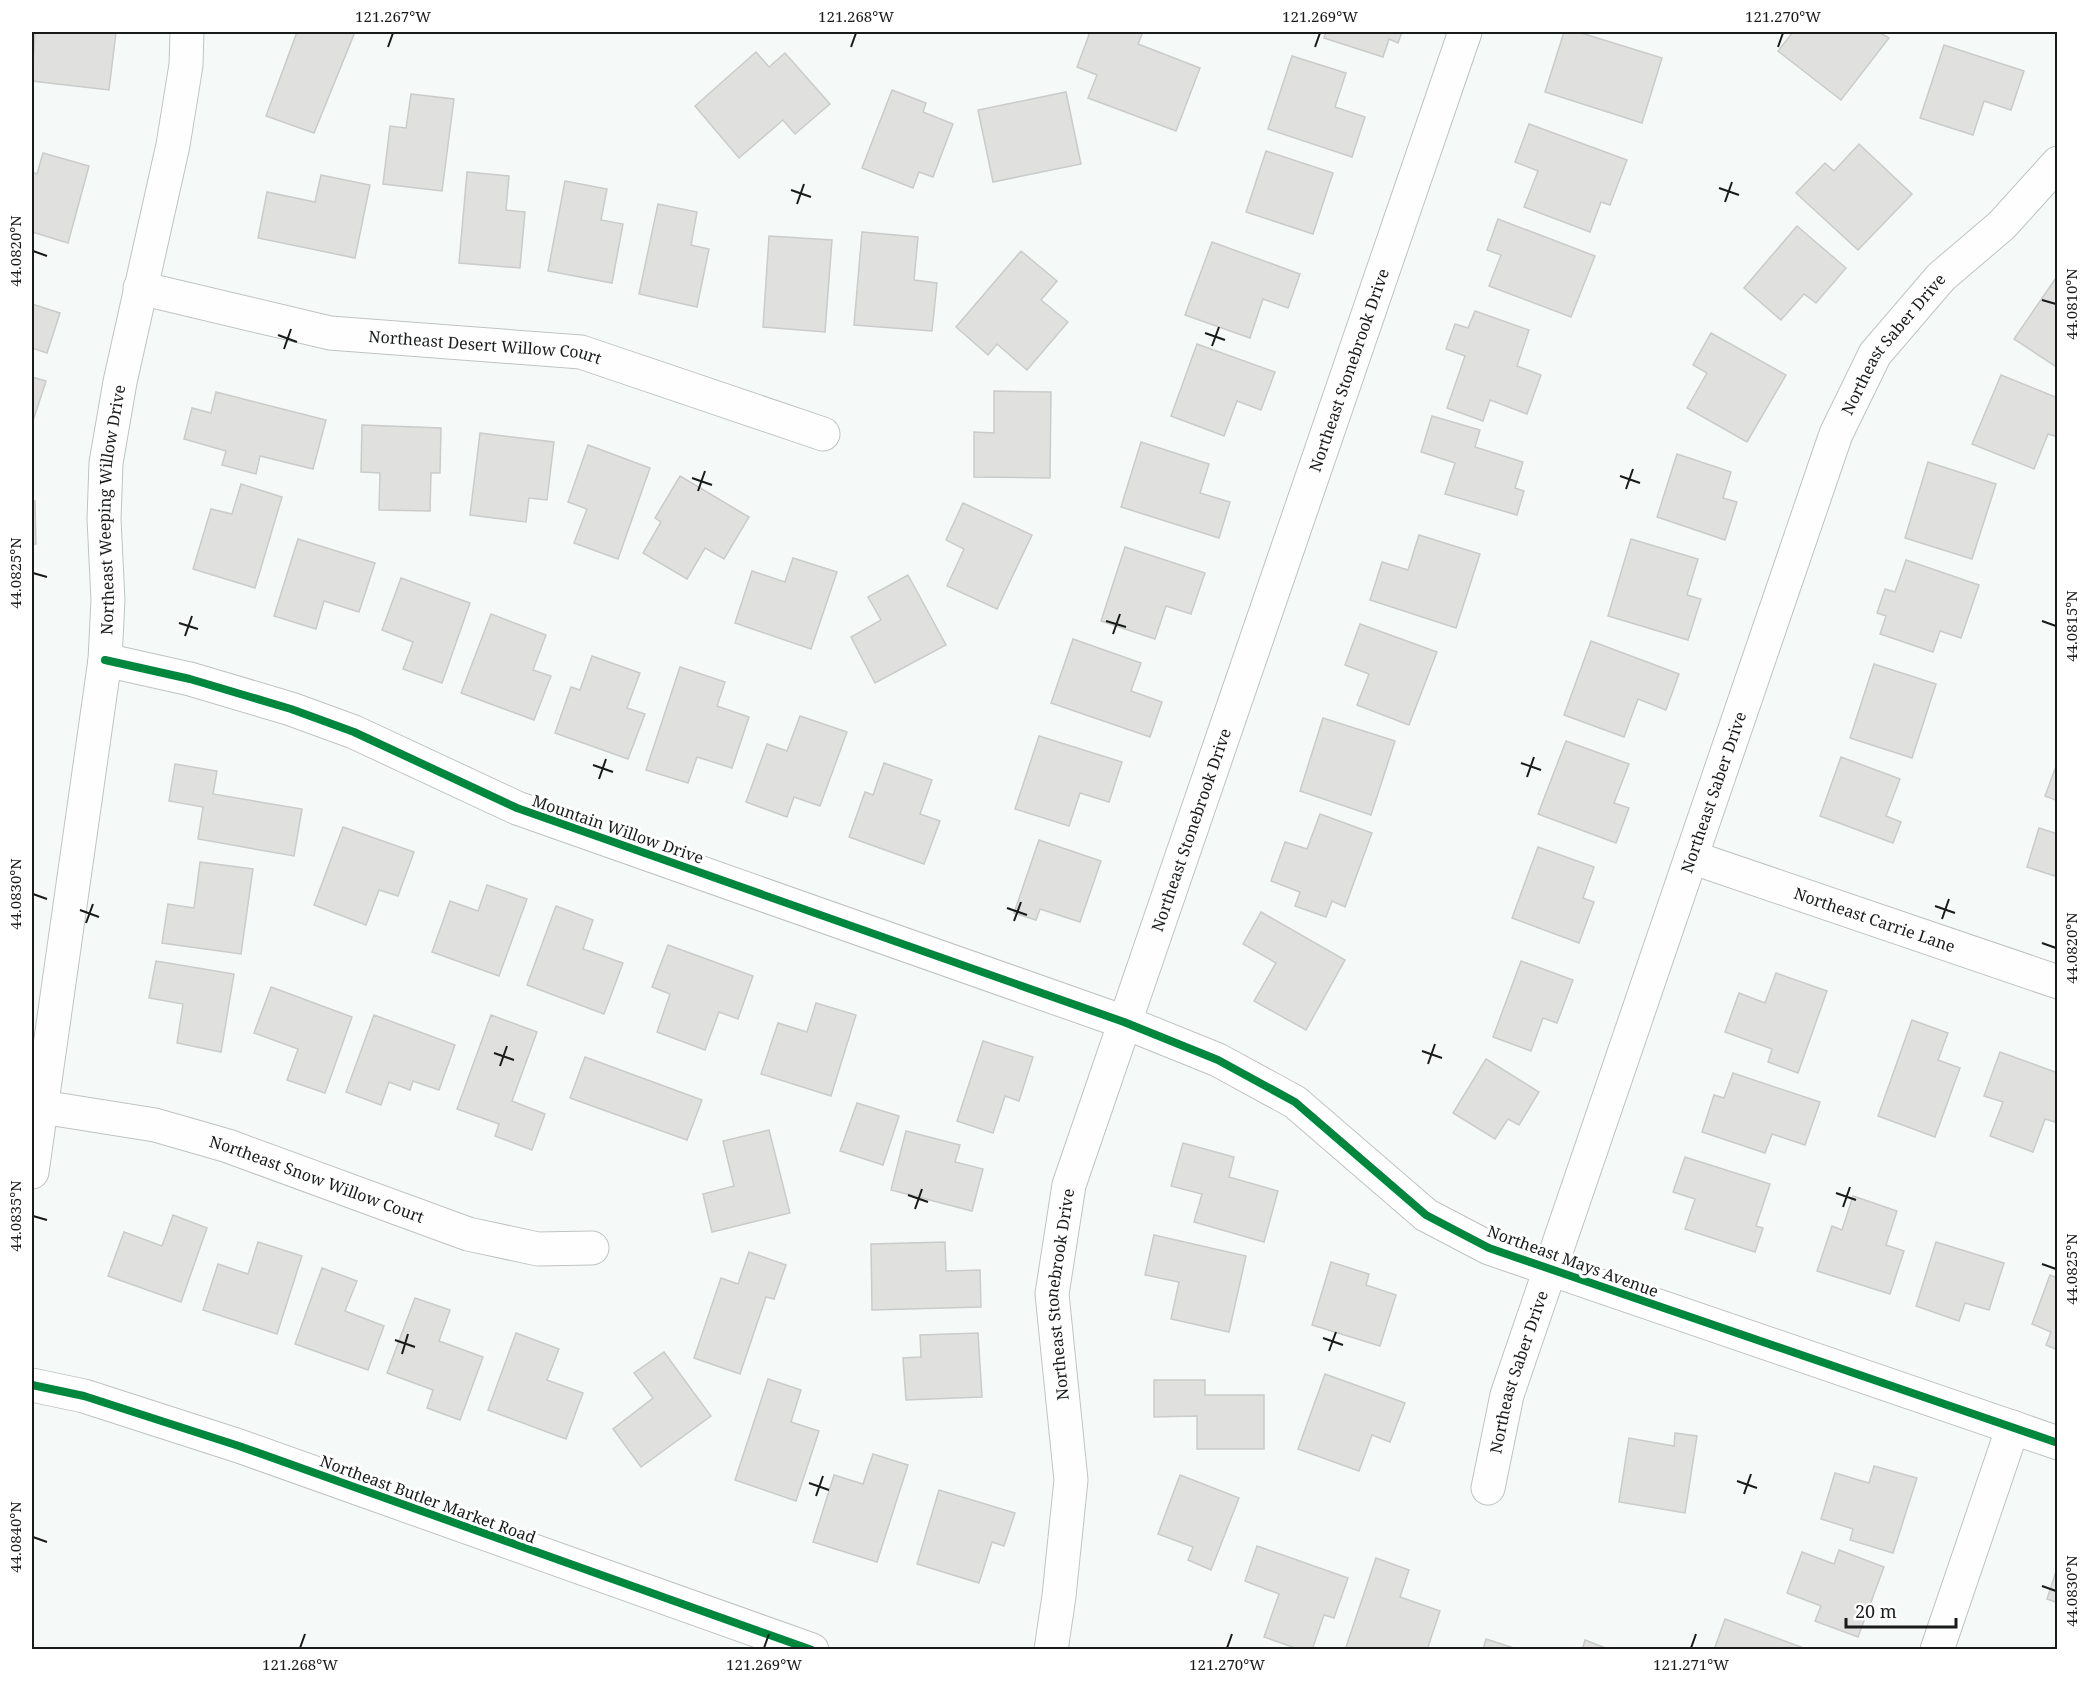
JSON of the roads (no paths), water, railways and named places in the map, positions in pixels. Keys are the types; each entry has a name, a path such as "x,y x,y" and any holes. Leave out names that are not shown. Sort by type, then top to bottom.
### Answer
{"street":[{"name":"Northeast Weeping Willow Drive","path":"32,1172 105,660 108,600 104,519 106,463 140,288 173,145 186,65 187,32"},
{"name":"Northeast Stonebrook Drive","path":"1051,1650 1071,1480 1052,1294 1069,1185 1465,32"},
{"name":"Northeast Saber Drive","path":"1488,1488 1507,1395 1836,434 1875,354 1941,277 2002,225 2058,163"},
{"name":"Northeast Desert Willow Court","path":"140,288 330,333 581,352 823,434"},
{"name":"Mountain Willow Drive","path":"105,660 190,680 291,709 354,732 517,808 1124,1022"},
{"name":"Northeast Carrie Lane","path":"1690,857 2058,982"},
{"name":"Northeast Mays Avenue","path":"1124,1022 1218,1060 1295,1102 1426,1215 1489,1248 2058,1443"},
{"name":"Northeast Snow Willow Court","path":"42,1107 155,1125 228,1146 468,1234 538,1249 592,1248"},
{"name":"Northeast Butler Market Road","path":"32,1385 84,1396 239,1446 812,1650"},
{"path":"1936,1650 2013,1427"}]}
